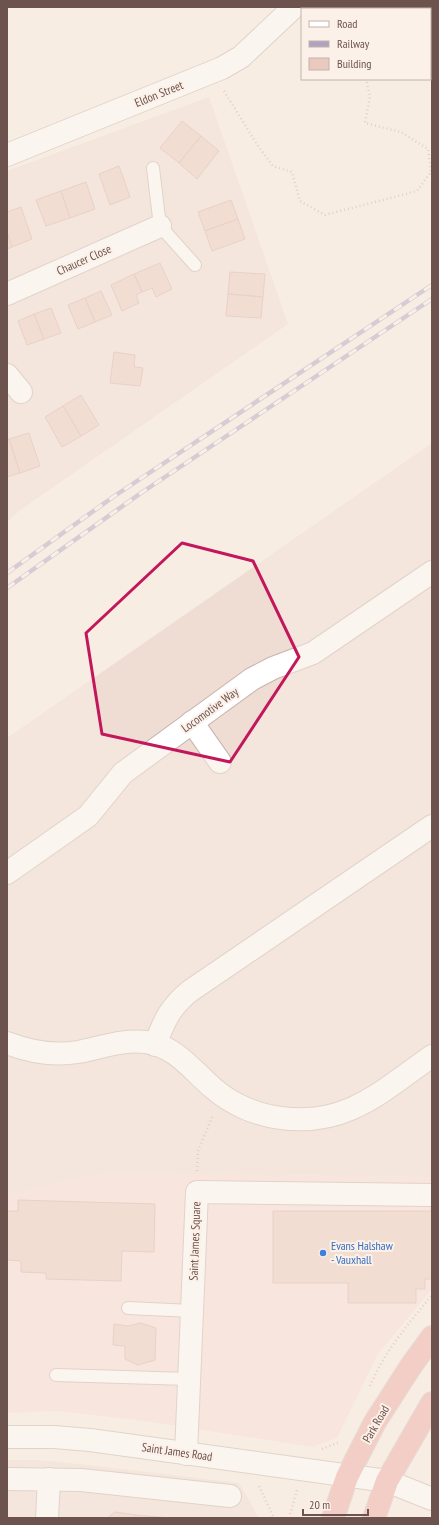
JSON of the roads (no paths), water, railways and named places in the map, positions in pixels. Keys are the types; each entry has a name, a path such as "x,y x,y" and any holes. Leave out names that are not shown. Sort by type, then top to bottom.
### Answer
{"highway":[{"name":"Park Road","path":"333,1518 347,1477 375,1422 410,1366 432,1337"},
{"path":"374,1518 387,1481 432,1403"}],"street":[{"name":"Eldon Street","path":"7,155 213,72 241,57 294,7"},
{"name":"Chaucer Close","path":"7,294 160,226"},
{"path":"7,375 21,392"},
{"name":"Locomotive Way","path":"7,873 88,816 123,773 262,673 302,658 325,646 430,577"},
{"path":"192,722 220,762"},
{"path":"155,1044 164,1019 180,999 190,991 432,826"},
{"path":"7,1043 40,1053 59,1054 118,1043 134,1042 155,1044 176,1054 222,1095 254,1112 271,1117 301,1120 330,1117 356,1108 374,1098 432,1056"},
{"name":"Saint James Square","path":"186,1454 196,1192 432,1195"},
{"name":"Saint James Road","path":"7,1437 54,1437 90,1440 303,1471 387,1481 432,1498"},
{"path":"7,1479 81,1480 230,1496"},
{"path":"47,1518 49,1479"}],"lane":[{"path":"153,168 160,226 195,265"},
{"path":"128,1308 192,1311"},
{"path":"56,1374 189,1379"}],"railway":[{"path":"7,573 113,497 432,285"},
{"path":"7,588 141,493 432,299"}],"place":[{"name":"Evans Halshaw - Vauxhall","path":"323,1253"}]}
